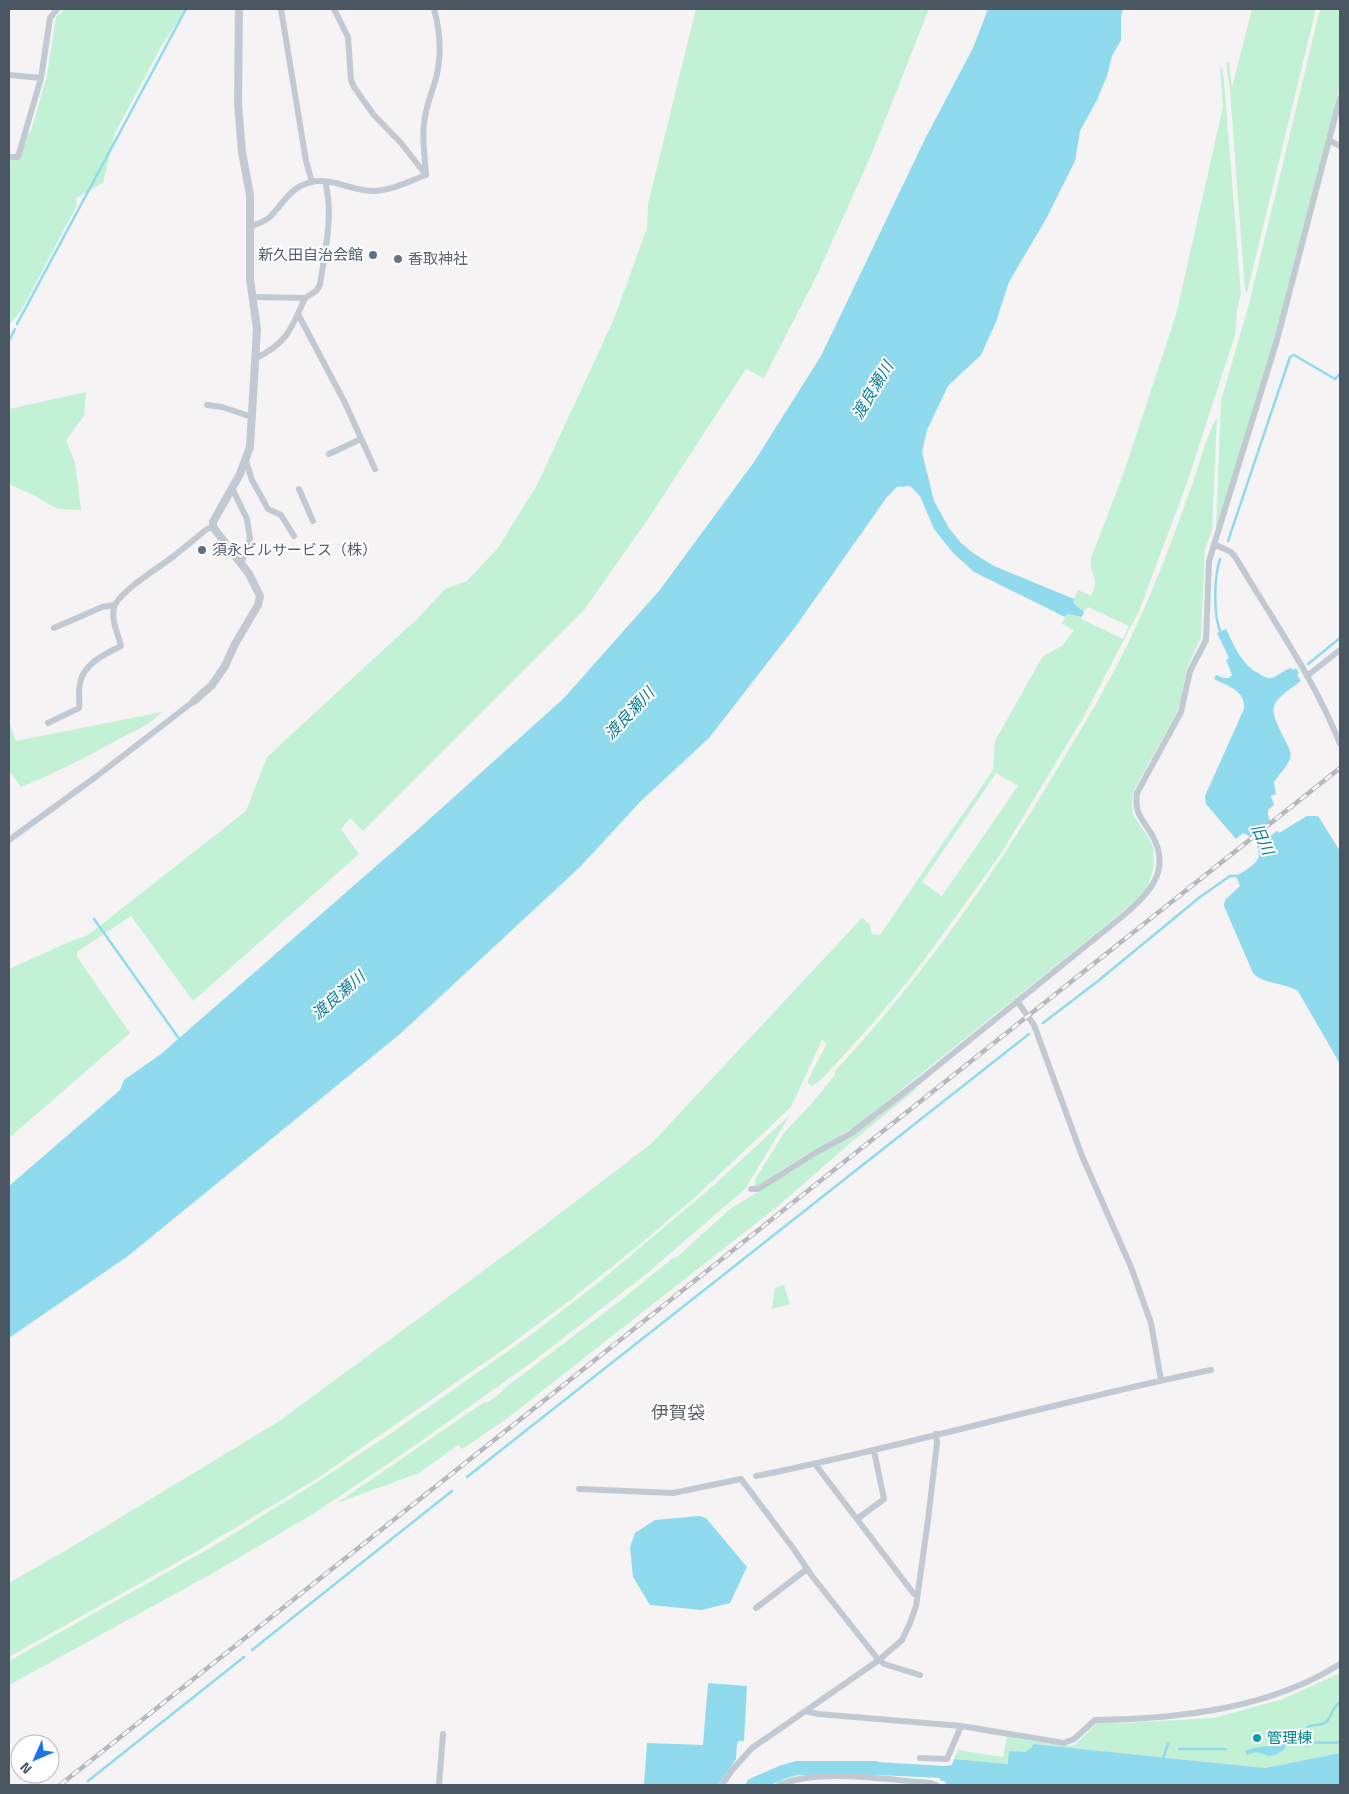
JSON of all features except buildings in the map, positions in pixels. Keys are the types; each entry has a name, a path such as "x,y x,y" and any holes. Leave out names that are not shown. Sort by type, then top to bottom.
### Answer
{"street":[{"path":"9,157 18,157 41,78 50,18 57,9"},
{"path":"9,840 194,702 212,685 225,666 234,644 260,600 258,589 213,527 213,522 246,461 250,447 256,358 256,329 250,279 250,195 242,152 238,104 239,9"},
{"path":"281,9 308,169 312,182"},
{"path":"334,9 348,37 351,80 354,87 373,114 426,175"},
{"path":"426,175 424,124 440,56 439,28 434,9"},
{"path":"9,75 41,78"},
{"path":"751,1189 758,1189 815,1152 850,1134 919,1081 1124,915 1153,886 1158,871 1158,852 1152,835 1138,813 1137,793 1181,712 1190,671 1206,640 1209,561 1275,349 1340,98"},
{"path":"1330,140 1340,146"},
{"path":"251,226 264,222 271,216 290,192 312,182 326,181 375,191 400,185 426,175"},
{"path":"253,298 305,298 316,291 320,285 329,203 326,181"},
{"path":"256,358 277,347 285,339 305,298"},
{"path":"298,314 345,404 375,469"},
{"path":"207,405 222,407 252,417"},
{"path":"329,454 361,439"},
{"path":"246,461 252,480 268,509 281,515 294,536"},
{"path":"232,488 247,519 250,539 241,564"},
{"path":"299,489 313,521"},
{"path":"48,722 79,708 82,676 99,657 121,646 114,620 113,610 115,605 133,585 207,529 213,527"},
{"path":"1214,544 1231,552 1236,558 1307,676 1340,744"},
{"path":"54,628 102,606 115,605"},
{"path":"1307,676 1340,650"},
{"path":"1017,1001 1034,1025 1082,1156 1131,1267 1151,1323 1161,1380"},
{"path":"756,1476 874,1451 936,1434 1161,1380 1211,1370"},
{"path":"722,1785 745,1755 879,1660 902,1640 910,1623 917,1595 928,1520 937,1443 936,1434"},
{"path":"857,1519 884,1499 874,1451"},
{"path":"815,1464 914,1594 917,1595"},
{"path":"579,1489 673,1493 741,1479 807,1569 879,1660 884,1664 920,1675"},
{"path":"756,1608 807,1569"},
{"path":"806,1711 818,1714 961,1726 1067,1742 1074,1739 1094,1720 1176,1716 1228,1706 1284,1691 1340,1664"},
{"path":"920,1758 947,1759 961,1726"},
{"path":"439,1785 442,1734"},
{"path":"779,1785 831,1776 882,1782 931,1783 936,1785"}],"green space":[{"path":"65,9 186,9 161,47 115,133 103,183 76,198 77,205 21,311 9,325 9,163 31,131 47,75 56,17"},
{"path":"696,9 929,9 872,153 818,273 764,378 746,369 646,522 584,610 363,831 350,818 341,829 359,854 193,1001 131,916 77,952 77,957 130,1033 9,1138 9,969 88,935 246,811 267,757 419,617 445,589 467,581 498,548 537,485 614,319 647,228 648,204"},
{"path":"1252,9 1316,9 1247,293 1245,290 1230,91 1226,62 1229,62 1232,87"},
{"path":"1320,9 1340,9 1340,85 1277,333 1216,531 1221,401 1249,304"},
{"path":"1222,68 1224,80 1241,294 1237,310 1235,335 1188,480 1139,611 1083,718 1000,855 909,980 821,1080 812,1086 808,1083 808,1080 827,1043 822,1040 791,1107 692,1200 569,1301 507,1347 318,1478 190,1555 9,1657 9,1583 278,1422 528,1238 652,1143 862,918 870,925 872,934 880,935 993,770 995,741 1043,656 1062,646 1074,630 1062,624 1067,614 1082,617 1081,619 1123,639 1129,626 1088,607 1084,612 1072,603 1078,590 1091,596 1094,589 1095,579 1091,568 1091,558 1123,475 1176,315 1223,107 1220,69","holes":["996,773 1018,786 942,896 922,882"]},
{"path":"86,392 84,416 66,440 75,463 81,510 58,509 9,484 9,409"},
{"path":"1217,418 1212,531 1205,549 1201,637 1187,668 1180,703 1174,718 1134,790 1132,803 1133,815 1153,847 1154,865 1148,887 1132,904 855,1127 800,1158 758,1186 754,1186 756,1178 784,1133 812,1103 835,1075 835,1071 896,1002 952,929 1004,854 1053,776 1103,691 1139,620 1164,561 1207,439"},
{"path":"162,712 152,721 136,730 71,764 21,787 9,771 9,722 16,741"},
{"path":"919,1087 855,1139 778,1206 505,1420 462,1449 458,1445 419,1473 337,1503 483,1403 496,1397 506,1387 620,1301 673,1258 677,1257 730,1209 806,1162 913,1089"},
{"path":"790,1115 745,1189 645,1275 532,1362 414,1446 316,1512 213,1573 9,1685 9,1661 212,1547 319,1481 396,1430 528,1337 597,1284 714,1185"},
{"path":"784,1285 790,1304 772,1309 775,1288"},
{"path":"1340,1673 1340,1753 1265,1768 1033,1744 1029,1750 1008,1764 954,1759 958,1750 1003,1757 1007,1737 1064,1746 1075,1745 1098,1722 1124,1723 1214,1718 1283,1699"}],"water":[{"name":"渡良瀬川","path":"988,9 1123,9 1121,16 1121,40 1112,56 1107,76 1097,100 1080,131 1075,161 1046,219 1009,282 996,322 981,355 948,386 927,430 922,452 934,501 949,528 961,543 994,566 1074,599 1073,603 1084,612 1082,617 1067,614 1065,617 974,572 953,553 934,529 920,496 910,486 897,487 887,497 796,626 709,738 640,802 580,867 400,1034 128,1256 9,1338 9,1186 120,1090 124,1080 161,1054 414,833 564,698 659,591 754,462 821,356 925,139 973,48"},
{"name":"旧川","path":"1226,629 1235,648 1247,665 1266,678 1272,678 1291,668 1293,670 1296,668 1299,673 1297,675 1301,681 1281,696 1274,708 1276,722 1291,755 1287,765 1274,782 1276,794 1271,796 1274,805 1268,810 1268,814 1271,823 1279,833 1307,816 1318,816 1340,851 1340,1064 1298,991 1257,977 1253,973 1224,906 1225,900 1240,886 1236,876 1255,863 1259,854 1255,843 1250,837 1243,833 1236,839 1206,804 1205,796 1244,709 1244,703 1239,693 1214,679 1216,675 1229,678 1232,675 1226,660 1229,658 1217,633"},
{"path":"699,1516 706,1518 747,1567 730,1603 702,1610 650,1605 633,1577 630,1547 635,1533 655,1520"},
{"path":"708,1683 747,1686 744,1741 739,1741 737,1744 736,1759 718,1785 644,1785 647,1743 703,1745"},
{"path":"1290,1737 1291,1739 1288,1740 1284,1750 1275,1755 1269,1756 1256,1752 1247,1755 1245,1751 1258,1747 1272,1746 1272,1739"},
{"path":"1033,1744 1265,1768 1340,1753 1340,1785 945,1785 946,1782 940,1780 940,1778 861,1774 859,1761 945,1766 952,1765 954,1759 1008,1764 1009,1751 1025,1752"}],"pier":[{"path":"1271,820 1279,829 1255,848 1249,839"}],"waterway":[{"path":"17,324 186,9"},
{"path":"9,341 15,329"},
{"path":"1228,541 1290,357 1294,355 1335,379 1340,374"},
{"path":"1220,559 1216,576 1215,596 1218,626 1221,633"},
{"path":"1308,664 1340,638"},
{"path":"1043,1023 1098,981 1200,897 1230,876 1238,876"},
{"path":"94,919 180,1040"},
{"path":"467,1477 1029,1034"},
{"path":"252,1650 452,1491"},
{"path":"88,1781 244,1657"},
{"path":"1307,1727 1326,1722 1335,1706 1340,1703"},
{"path":"1288,1739 1293,1738 1301,1731"},
{"path":"1296,1735 1307,1746 1318,1742 1340,1742"},
{"path":"1163,1758 1168,1744"},
{"path":"1179,1749 1226,1749"},
{"path":"753,1785 797,1768 876,1768"}],"railway":[{"path":"60,1785 1340,768"}],"place":[{"name":"新久田自治会館","path":"373,255"},
{"name":"香取神社","path":"398,259"},
{"name":"須永ビルサービス（株）","path":"202,550"},
{"name":"管理棟","path":"1257,1738"}],"district":[{"name":"伊賀袋","path":"678,1413"}]}
